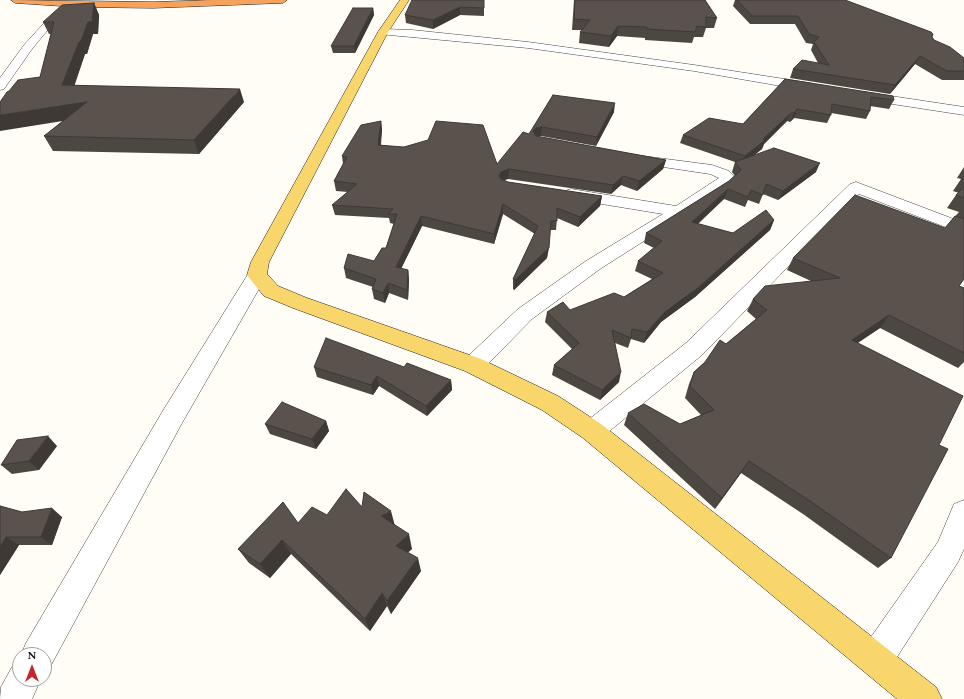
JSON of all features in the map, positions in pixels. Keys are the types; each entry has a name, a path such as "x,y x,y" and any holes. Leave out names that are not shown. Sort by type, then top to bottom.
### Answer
{"highway":[{"path":"15,0 60,1 76,4 153,5 283,0"},
{"path":"121,0 157,0"}],"main road":[{"path":"405,0 383,32 260,262 257,276 271,291 300,303 473,365 550,403 592,431 924,699"}],"street":[{"path":"0,86 28,47 48,24 76,4"},
{"path":"383,32 412,33 528,45 694,68 819,88"},
{"path":"856,95 964,110"},
{"path":"473,365 526,314 593,265 718,187 728,179 724,174 712,170 616,156"},
{"path":"592,431 694,350 856,187 964,229"},
{"path":"552,192 678,211"},
{"path":"43,647 173,416 257,276"},
{"path":"876,659 948,552 964,513"},
{"path":"13,699 20,687"}],"building":[{"path":"412,0 484,0 484,8 460,7 433,20 405,15"},
{"path":"575,0 705,0 717,18 706,17 706,27 697,26 695,32 647,29 647,27 618,26 611,36 580,32 590,20 574,19"},
{"path":"737,0 845,0 931,32 934,40 950,47 964,58 964,71 947,71 920,56 895,85 793,69 802,60 829,65 814,42 819,37 809,34 798,16 752,16"},
{"path":"94,3 92,22 88,22 62,85 240,89 194,140 44,136 87,102 0,115 0,102 18,80 40,77 54,22 43,22 62,5"},
{"path":"353,8 373,8 354,46 331,46"},
{"path":"785,79 893,96 894,100 871,97 870,111 832,104 831,115 797,109 763,139 765,140 745,156 683,135 709,118 743,124"},
{"path":"553,95 615,103 597,137 542,127 536,128 533,131 536,136 666,160 639,181 623,176 613,185 509,169 501,172 499,176 501,179 508,182 602,196 580,217 557,208 557,221 551,221 549,248 515,280 513,279 538,226 503,204 494,234 421,216 396,267 408,270 407,290 388,283 383,293 372,289 376,279 344,268 348,254 374,261 382,248 386,248 397,214 388,214 393,209 332,205 357,184 334,181 347,157 342,156 361,125 381,121 378,145 404,147 428,140 436,121 483,125 497,164 523,132 529,134"},
{"path":"774,148 820,163 783,191 766,184 763,195 751,190 748,197 728,189 692,222 733,233 766,210 774,220 699,287 665,312 647,332 632,329 631,338 612,330 621,372 602,390 554,365 579,343 547,312 563,302 570,310 614,293 624,297 663,273 638,261 662,241 646,233 729,181 741,170 735,162"},
{"path":"964,187 964,198 956,195"},
{"path":"855,195 945,228 955,216 964,219 964,279 959,286 964,288 964,353 889,315 852,340 963,396 939,445 948,449 891,558 813,503 749,461 722,498 628,413 644,404 680,424 714,410 690,386 694,372 705,362 720,340 726,344 767,310 753,299 765,286 840,278 793,258"},
{"path":"326,338 404,367 407,363 451,380 426,406 377,376 371,385 314,367"},
{"path":"282,402 326,421 312,439 265,424"},
{"path":"48,436 29,461 1,465 17,440"},
{"path":"346,489 362,507 364,492 391,511 381,516 409,534 396,546 418,558 387,601 382,593 365,619 282,540 260,564 238,549 283,502 298,523 312,507 327,515"},
{"path":"0,506 22,512 52,508 41,537 6,537 0,547"}]}
